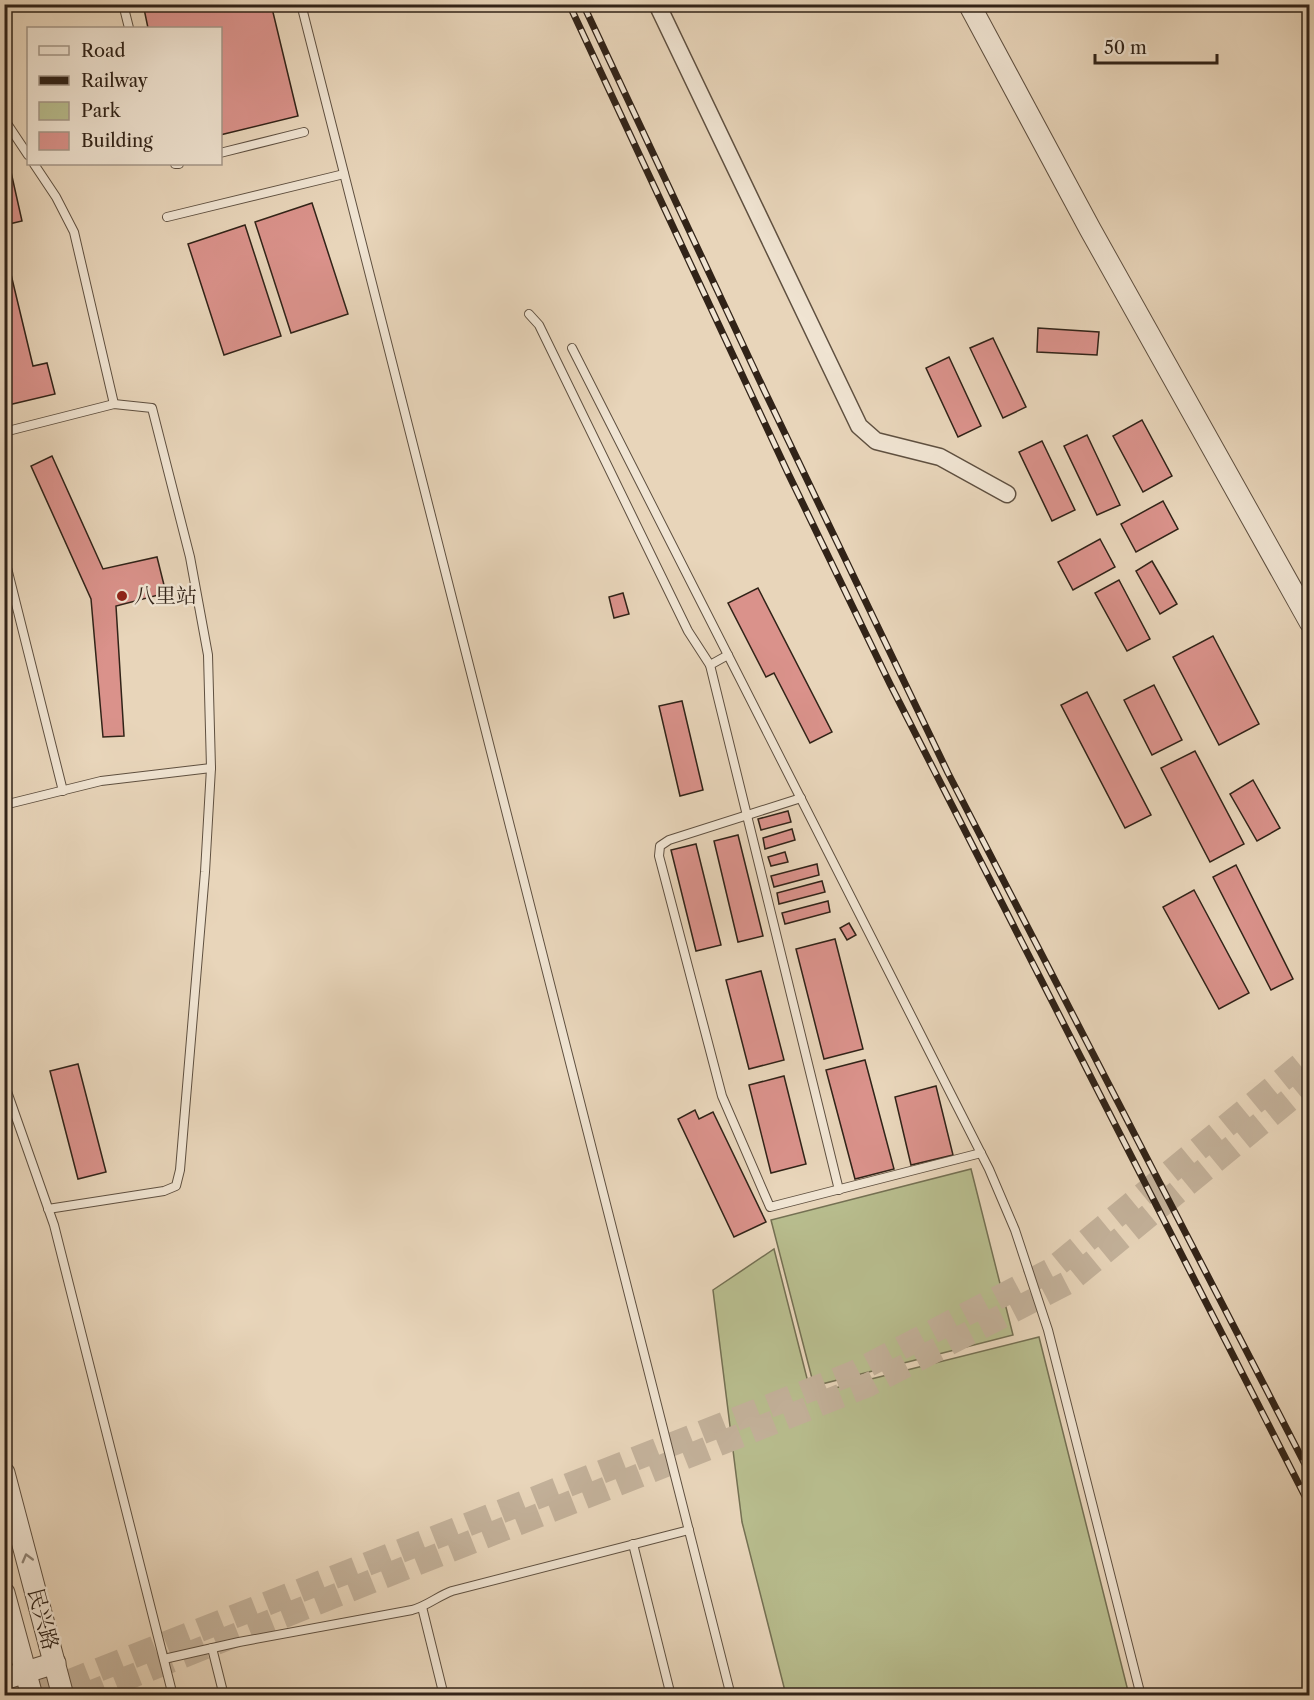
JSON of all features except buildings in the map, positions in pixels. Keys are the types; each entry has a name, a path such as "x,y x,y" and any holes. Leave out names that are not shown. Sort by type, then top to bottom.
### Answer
{"street":[{"path":"657,4 859,426 876,441 940,457 1007,494"},
{"path":"969,4 1102,250 1310,622"},
{"name":"民兴路","path":"4,1473 63,1695"},
{"name":"民兴路","path":"4,1593 32,1695"},
{"path":"4,1679 55,1663"}],"lane":[{"path":"123,4 129,27"},
{"path":"302,4 731,1695"},
{"path":"4,119 27,154"},
{"path":"222,152 304,132"},
{"path":"35,165 56,197 74,232 114,404"},
{"path":"167,217 344,174"},
{"path":"529,314 539,325 688,631 710,664 839,1190"},
{"path":"572,348 981,1153 1015,1230 1048,1330 1141,1695"},
{"path":"4,432 114,404 152,408 190,558 208,655 211,768 205,872 180,1170 176,1186 164,1191 48,1209"},
{"path":"4,556 63,791"},
{"path":"710,664 728,655"},
{"path":"4,805 113,780 211,768"},
{"path":"801,798 669,840 660,846 659,856 722,1096 770,1207 981,1153"},
{"path":"4,1083 57,1236 173,1695"},
{"path":"164,1659 422,1607 452,1591 689,1530"},
{"path":"633,1544 671,1695"},
{"path":"422,1607 444,1695"},
{"path":"212,1648 224,1695"}],"green space":[{"path":"971,1169 1013,1335 814,1386 771,1220"},
{"path":"774,1249 811,1394 1039,1337 1129,1695 786,1695 742,1522 713,1290"}],"tunnel":[{"path":"32,1696 853,1373 1051,1270 1310,1057"},
{"path":"82,1696 868,1385 1067,1283 1310,1083"}],"railway":[{"path":"569,4 787,471 890,684 1310,1506"},
{"path":"583,4 765,392 948,773 1310,1474"}],"place":[{"name":"八里站","path":"122,596"}]}
